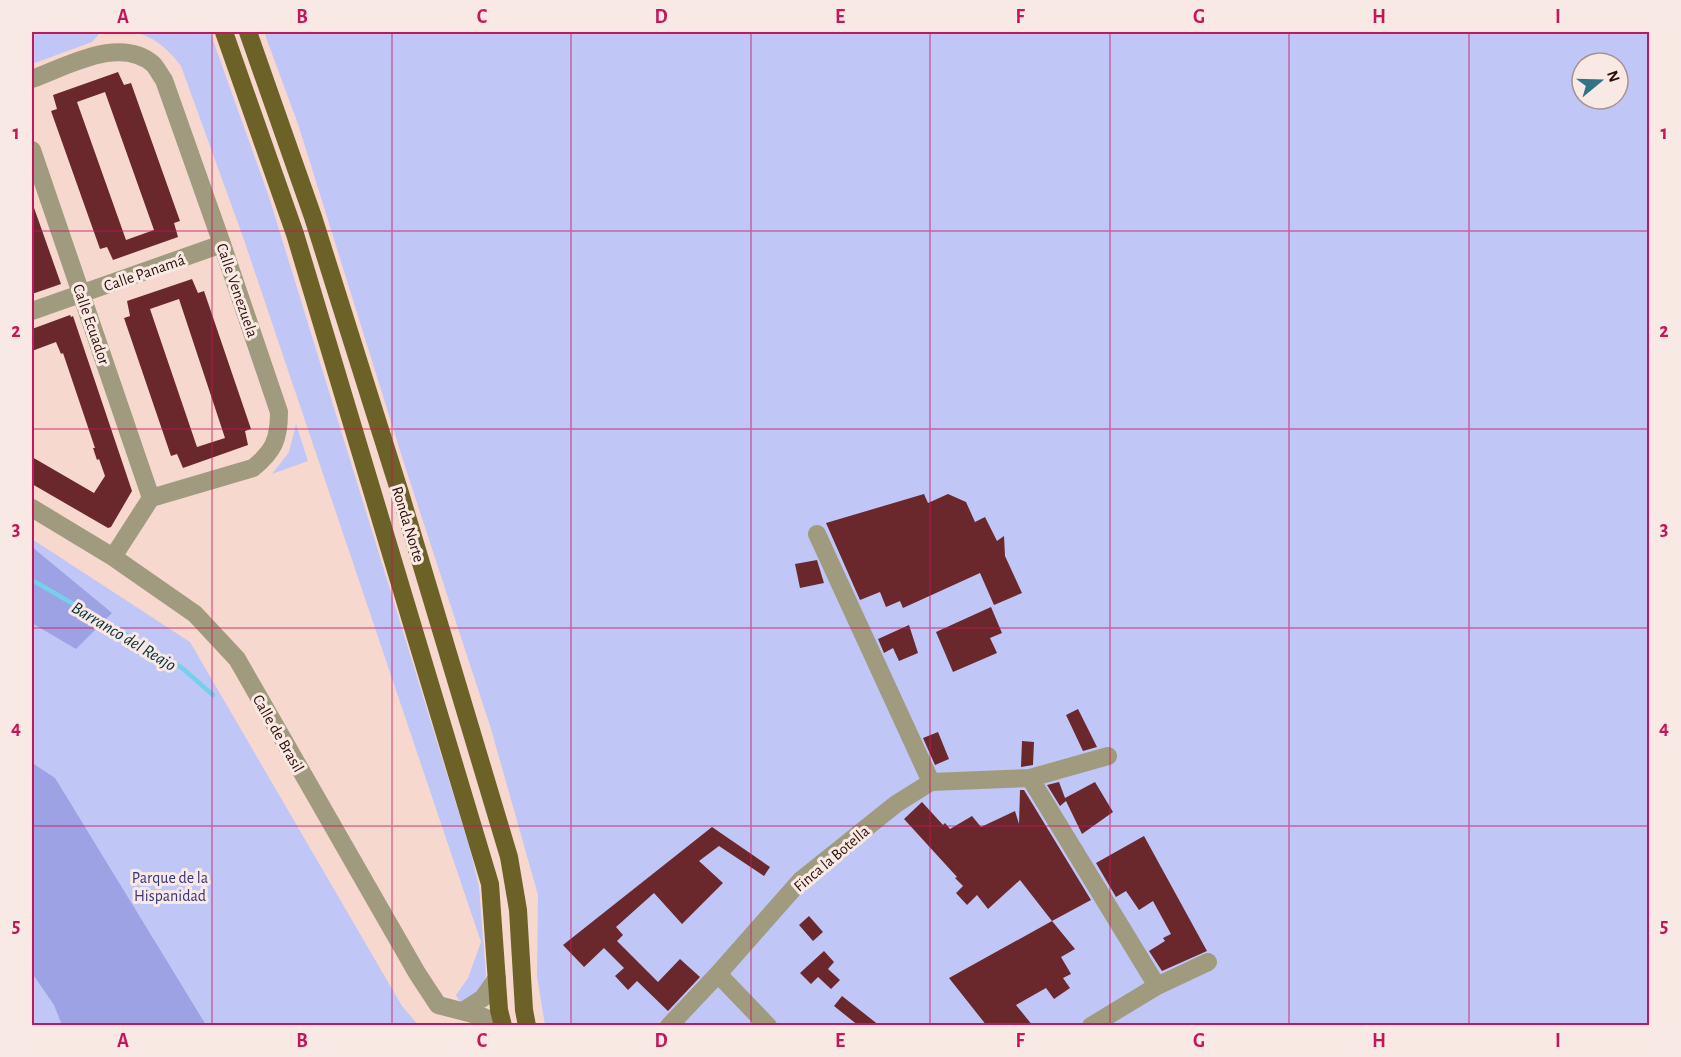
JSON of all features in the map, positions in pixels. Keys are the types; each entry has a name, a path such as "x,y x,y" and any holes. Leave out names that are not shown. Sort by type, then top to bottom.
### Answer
{"main road":[{"name":"Ronda Norte","path":"224,32 295,234 490,884 499,1010 503,1026"},
{"name":"Ronda Norte","path":"248,32 314,217 400,493 509,857 518,910 524,1010 528,1026"}],"street":[{"name":"Calle Venezuela","path":"32,80 105,52 140,55 153,65 164,80 279,412 279,428 275,443 265,458 253,468 151,498"},
{"name":"Calle Ecuador","path":"32,150 151,498"},
{"name":"Calle Panamá","path":"32,311 222,244"},
{"path":"112,557 151,498"},
{"name":"Calle de Brasil","path":"32,508 112,557 195,614 237,659 420,978 438,1005 484,1017 494,1026"},
{"path":"817,534 930,782 1030,778 1108,756"},
{"path":"1030,778 1157,986"},
{"name":"Finca la Botella","path":"669,1026 801,880 896,804 930,782"},
{"path":"1091,1026 1157,986 1208,962"},
{"path":"718,974 768,1026"},
{"path":"463,1011 483,998 497,978"}],"green space":[{"path":"32,32 101,32 92,42 32,64"},
{"path":"131,32 210,32 269,197 470,849 479,887 486,975 483,985 477,992 460,1002 456,995 468,978 481,942 243,237 181,66 159,44 146,36"},
{"path":"264,32 1649,32 1649,1025 545,1025 537,976 538,895 491,729 403,460 298,124"},
{"path":"296,424 308,461 272,474 289,452"},
{"name":"Parque de la Hispanidad","path":"32,539 190,642 402,1006 418,1025 32,1025"}],"shaded area":[{"path":"32,547 112,613 76,649 32,623"},
{"path":"32,763 55,778 206,1025 62,1025 54,1005 32,973"}],"building":[{"path":"118,72 124,85 131,83 180,221 174,223 178,237 113,260 107,247 100,249 51,111 57,109 53,95","holes":["105,92 154,230 126,240 77,102"]},
{"path":"32,206 61,284 32,294"},
{"path":"192,279 198,293 204,291 251,429 245,431 248,445 183,468 177,454 171,456 124,318 130,316 127,301","holes":["179,299 225,438 197,447 150,309"]},
{"path":"70,315 73,316 132,491 111,527 108,528 32,484 32,457 94,493 105,476 99,459 97,460 63,353 61,354 56,342 32,351 32,329"},
{"path":"924,494 928,503 948,494 966,502 975,522 985,517 997,541 1004,536 1005,556 1022,593 994,605 980,573 903,608 900,601 886,607 880,592 860,600 826,523"},
{"path":"817,560 824,583 800,588 795,564"},
{"path":"991,607 1002,633 990,638 997,653 953,672 936,632"},
{"path":"909,625 918,653 899,661 893,648 884,653 878,639"},
{"path":"1078,709 1097,747 1083,751 1066,715"},
{"path":"938,732 949,759 935,765 923,738"},
{"path":"1022,741 1034,742 1033,765 1021,767"},
{"path":"1059,782 1065,798 1095,782 1113,812 1082,834 1066,801 1060,806 1047,785"},
{"path":"1020,790 1024,790 1091,900 1052,921 1020,880 988,909 977,895 967,905 956,893 963,886 955,878 957,877 904,819 922,802 943,825 945,823 950,829 972,816 981,827 1015,811 1019,824"},
{"path":"712,827 770,867 764,876 719,846 699,861 723,883 682,924 654,893 616,927 623,935 617,941 658,982 680,959 700,977 668,1011 637,981 628,990 615,976 624,968 604,948 584,967 563,945"},
{"path":"1144,836 1207,951 1162,971 1149,951 1165,941 1163,938 1171,934 1153,901 1139,910 1126,891 1116,897 1096,863"},
{"path":"809,916 823,932 813,941 799,925"},
{"path":"1052,921 1075,949 1061,957 1071,974 1063,978 1070,988 1054,999 1046,988 1016,1005 1033,1026 987,1026 949,978"},
{"path":"824,951 834,962 828,969 840,980 831,989 818,977 811,984 800,973"},
{"path":"842,996 880,1026 859,1026 834,1006"}],"waterway":[{"name":"Barranco del Reajo","path":"32,580 182,668 213,695"}]}
